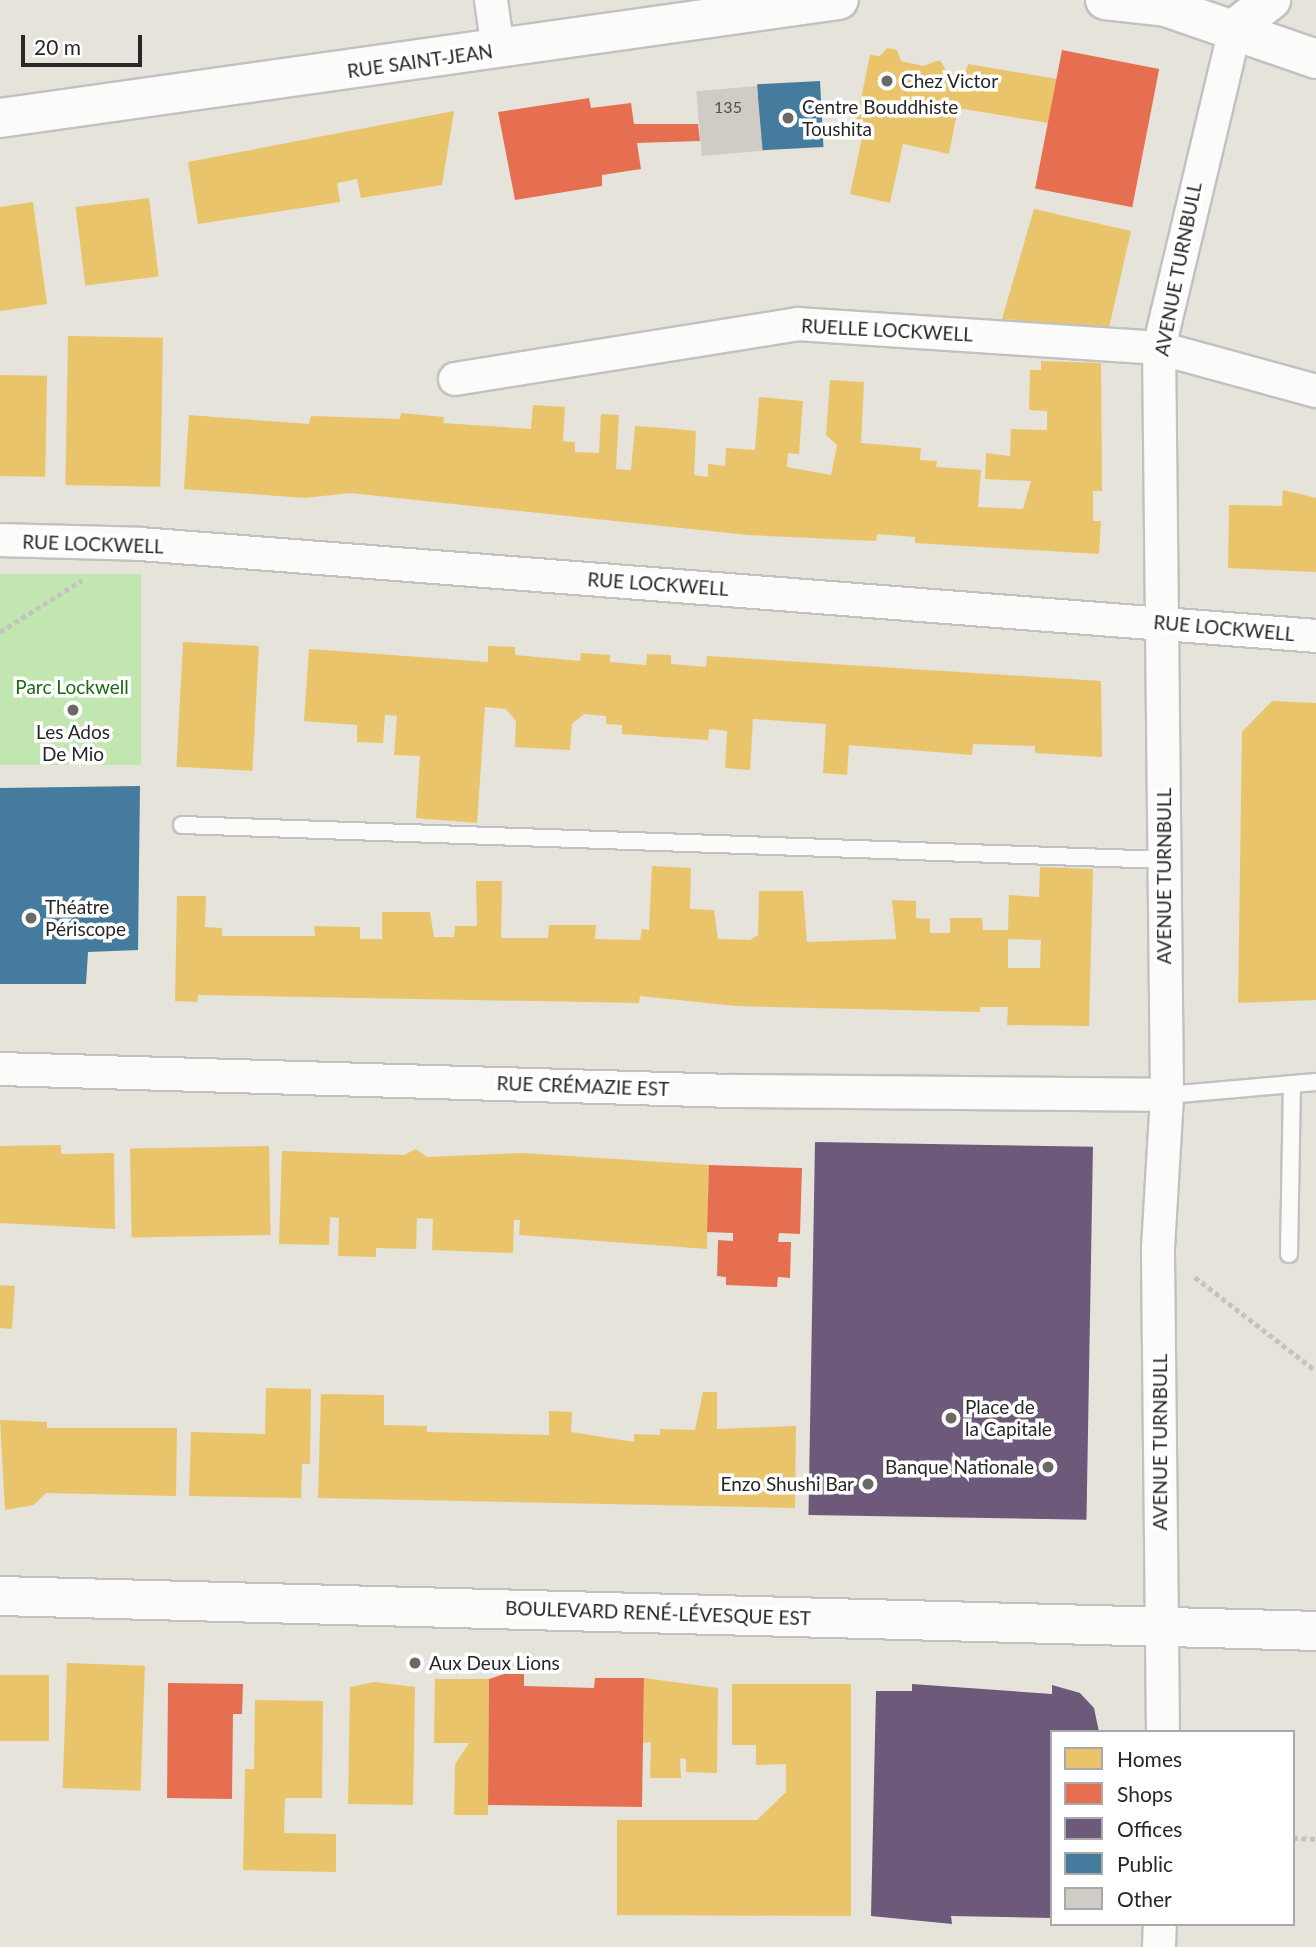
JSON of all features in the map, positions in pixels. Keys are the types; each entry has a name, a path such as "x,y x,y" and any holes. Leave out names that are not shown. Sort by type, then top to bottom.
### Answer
{"main road":[{"name":"RUE SAINT-JEAN","path":"0,118 839,0"},
{"path":"1105,0 1166,7 1235,28 1316,59"},
{"path":"1235,28 1271,0"},
{"name":"BOULEVARD RENÉ-LÉVESQUE EST","path":"0,1596 1316,1631"}],"street":[{"path":"491,0 498,50"},
{"name":"AVENUE TURNBULL","path":"1163,1730 1158,1248 1167,1095 1163,860 1165,623 1159,348 1235,28"},
{"name":"RUELLE LOCKWELL","path":"455,379 799,324 1159,348 1316,391"},
{"name":"RUE LOCKWELL","path":"0,540 140,544 1316,636"},
{"name":"RUE CRÉMAZIE EST","path":"0,1069 731,1091 1167,1095"},
{"path":"1159,1947 1160,1926"}],"lane":[{"path":"182,825 1163,860"},
{"path":"1167,1095 1316,1082"},
{"path":"1290,1254 1292,1084"}],"path":[{"path":"0,632 140,544"},
{"path":"1158,1248 1316,1371"},
{"path":"1295,1838 1316,1839"}],"green space":[{"name":"Parc Lockwell","path":"0,574 141,574 141,765 0,765"}],"building: Homes":[{"path":"887,48 897,50 901,61 923,66 940,60 947,72 965,76 968,64 1057,79 1048,123 958,108 949,154 903,144 890,203 850,194 865,124 856,123 870,55 880,56"},
{"path":"454,111 442,185 361,198 357,179 337,183 340,202 198,224 188,162"},
{"path":"149,198 159,276 85,285 76,207"},
{"path":"33,202 47,304 0,311 0,207"},
{"path":"1034,209 1131,231 1109,328 1002,319"},
{"path":"68,336 163,338 160,487 65,485"},
{"path":"1041,361 1101,363 1102,491 1093,491 1093,521 1101,521 1099,554 915,543 915,537 877,534 876,541 748,535 350,493 305,498 184,489 189,415 309,424 311,416 400,419 401,413 444,417 443,423 531,429 533,405 565,407 563,441 575,442 575,452 599,453 601,414 619,415 616,469 631,470 635,426 696,431 694,475 708,477 708,464 725,466 726,448 755,450 759,397 803,401 799,454 788,453 787,467 831,475 837,445 826,435 830,380 864,382 861,443 921,448 920,460 937,461 936,467 981,470 978,507 1023,509 1031,481 985,479 986,453 1010,456 1011,429 1047,430 1047,411 1029,410 1030,370 1041,370"},
{"path":"0,375 47,376 45,477 0,476"},
{"path":"1283,490 1316,498 1316,572 1228,568 1229,505 1282,506"},
{"path":"183,642 259,646 252,771 176,767"},
{"path":"488,646 515,647 515,655 580,661 581,653 610,655 610,662 646,665 647,654 671,655 671,664 706,667 707,656 1101,681 1102,757 1035,753 1035,746 973,744 972,755 849,745 847,775 823,773 826,724 753,719 750,770 725,768 727,731 709,729 708,740 622,734 622,725 606,724 606,716 584,714 572,724 570,750 515,747 516,721 506,709 485,707 477,823 416,818 420,756 394,755 397,716 385,715 383,743 357,742 357,725 304,721 309,649 488,662"},
{"path":"1272,701 1316,703 1316,1000 1238,1003 1242,732"},
{"path":"652,866 691,868 690,909 714,910 718,939 750,940 758,935 759,891 803,891 807,942 896,939 892,900 916,901 916,918 930,919 930,933 950,933 950,918 982,918 983,930 1008,930 1009,895 1039,897 1040,867 1093,869 1089,1026 1007,1025 1008,1007 980,1007 980,1012 736,1006 640,996 639,1003 198,995 197,1002 175,1001 177,896 206,896 205,927 222,928 222,936 315,936 314,926 360,927 360,939 382,939 382,912 430,912 434,937 454,937 455,926 477,926 476,881 502,881 501,938 548,938 549,925 596,925 595,939 640,940 642,929 649,930","holes":["1008,939 1041,940 1040,968 1008,968"]},
{"path":"61,1145 61,1154 114,1153 115,1229 0,1223 0,1146"},
{"path":"269,1146 271,1235 132,1237 130,1148"},
{"path":"416,1149 427,1157 522,1153 709,1165 707,1249 519,1235 520,1220 514,1220 513,1253 432,1250 433,1219 417,1218 416,1249 376,1248 376,1257 338,1256 339,1218 330,1217 329,1245 279,1244 282,1151 404,1155"},
{"path":"0,1285 15,1286 12,1329 0,1328"},
{"path":"266,1388 311,1389 310,1464 302,1464 301,1498 189,1496 191,1432 265,1434"},
{"path":"703,1392 717,1392 717,1429 796,1426 795,1508 318,1498 321,1394 384,1395 384,1425 427,1426 427,1432 549,1435 549,1411 572,1412 571,1432 634,1442 634,1434 660,1435 660,1429 695,1430"},
{"path":"0,1420 47,1422 47,1428 177,1428 176,1496 46,1493 34,1505 5,1510"},
{"path":"67,1663 145,1666 141,1791 63,1788"},
{"path":"0,1675 49,1675 49,1741 0,1741"},
{"path":"644,1678 718,1688 717,1773 686,1772 686,1759 680,1758 681,1778 650,1778 651,1742 643,1743"},
{"path":"435,1679 489,1679 488,1815 454,1815 455,1764 469,1743 434,1743"},
{"path":"374,1682 415,1687 413,1805 348,1804 350,1687"},
{"path":"732,1684 851,1684 851,1916 617,1915 617,1820 757,1820 786,1792 786,1764 756,1765 756,1745 732,1745"},
{"path":"255,1700 323,1701 322,1798 285,1798 284,1833 336,1834 336,1872 243,1870 245,1769 254,1769"}],"building: Shops":[{"path":"1062,50 1159,69 1132,207 1035,188"},
{"path":"589,98 591,108 631,103 634,124 698,124 700,141 637,143 641,169 602,175 602,186 515,200 498,112"},
{"path":"709,1165 802,1168 800,1234 779,1233 778,1242 791,1242 790,1278 778,1277 777,1287 726,1285 726,1277 717,1276 718,1240 733,1241 733,1233 707,1232"},
{"path":"504,1674 524,1674 524,1686 594,1688 595,1678 644,1678 642,1807 488,1805 489,1679"},
{"path":"168,1683 243,1684 242,1714 233,1714 232,1799 167,1798"}],"building: Offices":[{"name":"Place de la Capitale","path":"815,1142 1093,1147 1086,1520 808,1515"},
{"path":"912,1684 1052,1694 1052,1685 1080,1693 1094,1708 1099,1730 1050,1730 1050,1918 951,1916 952,1924 871,1916 876,1691 912,1691"}],"building: Public":[{"path":"820,81 823,147 761,150 757,84"},
{"path":"140,786 138,950 88,952 86,984 0,984 0,788"}],"building: Other":[{"path":"757,86 763,151 702,156 696,91"}],"place":[{"name":"Chez Victor","path":"887,81"},
{"name":"Centre Bouddhiste Toushita","path":"788,118"},
{"name":"Les Ados De Mio","path":"73,710"},
{"name":"Théatre Périscope","path":"31,918"},
{"name":"Place de la Capitale","path":"951,1418"},
{"name":"Banque Nationale","path":"1048,1467"},
{"name":"Enzo Shushi Bar","path":"868,1484"},
{"name":"Aux Deux Lions","path":"415,1663"}]}
